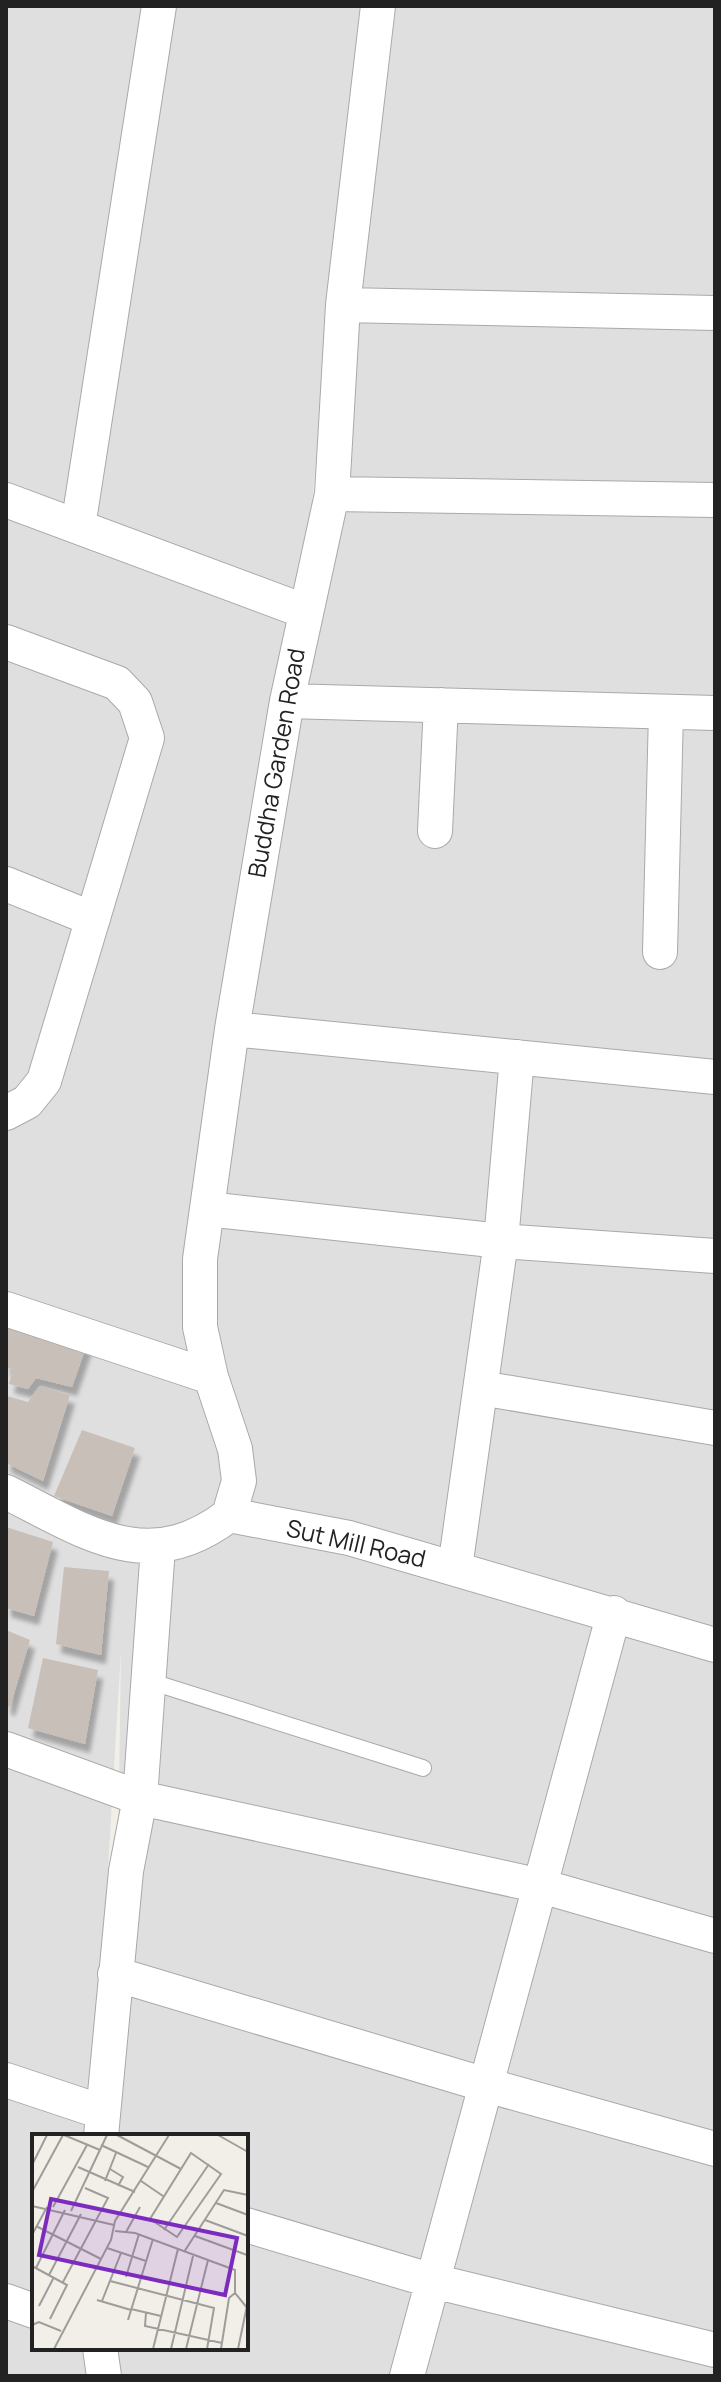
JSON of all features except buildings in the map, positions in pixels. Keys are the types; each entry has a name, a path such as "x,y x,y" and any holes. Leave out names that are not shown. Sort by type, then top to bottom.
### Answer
{"street":[{"path":"78,527 159,6"},
{"name":"Buddha Garden Road","path":"229,1515 239,1481 235,1449 211,1377 200,1327 200,1259 232,1029 287,701 304,611 332,494 343,305 378,6"},
{"path":"343,305 715,313"},
{"path":"332,494 715,500"},
{"path":"6,500 304,611"},
{"path":"6,642 117,683 135,702 144,722 144,753 44,1081 27,1102 6,1113"},
{"path":"287,701 715,713"},
{"path":"435,831 441,705"},
{"path":"660,952 666,712"},
{"path":"6,884 93,919"},
{"path":"232,1029 715,1077"},
{"path":"455,1568 501,1241 517,1057"},
{"path":"207,1209 501,1241 715,1256"},
{"path":"6,1309 211,1377"},
{"path":"481,1388 715,1428"},
{"path":"6,1492 107,1542 158,1547 203,1535 229,1515"},
{"name":"Sut Mill Road","path":"229,1515 349,1538 715,1645"},
{"path":"6,2080 102,2124 126,1871 140,1798 158,1547"},
{"path":"407,2376 614,1613"},
{"path":"6,1749 140,1798 541,1886 715,1936"},
{"path":"115,1974 486,2085 715,2149"},
{"path":"248,2226 433,2281 715,2350"},
{"path":"6,2301 32,2310"},
{"path":"100,2350 104,2376"}],"lane":[{"path":"149,1681 423,1768"}],"shaded area":[{"path":"6,6 360,6 312,504 346,304 370,6 715,6 715,2376 110,2376 111,2350 248,2350 248,2134 114,2134 121,1651 92,2134 32,2134 32,2350 91,2350 96,2376 6,2376"}]}
